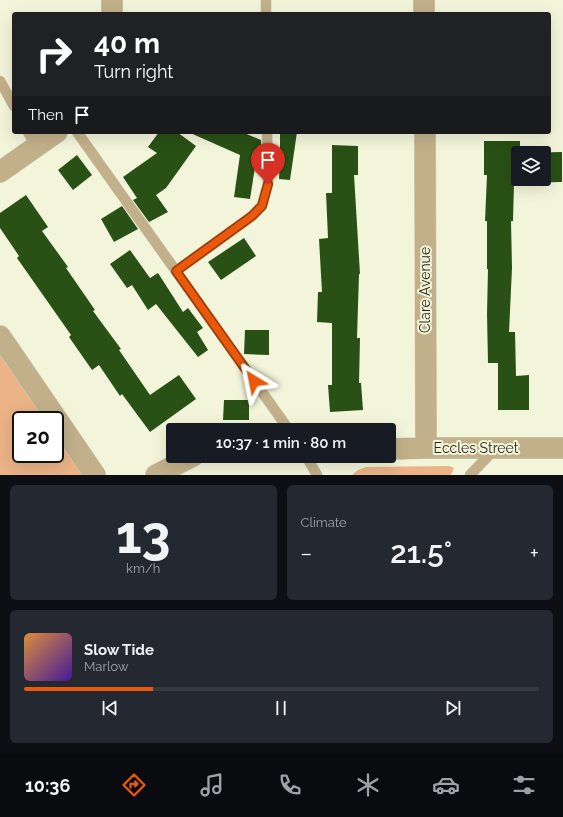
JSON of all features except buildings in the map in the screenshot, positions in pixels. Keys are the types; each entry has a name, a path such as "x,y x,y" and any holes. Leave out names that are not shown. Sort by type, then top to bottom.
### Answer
{"street":[{"path":"112,0 112,12"},
{"path":"424,0 424,12"},
{"path":"0,172 32,139 50,134"},
{"name":"Clare Avenue","path":"424,134 426,448"},
{"path":"0,336 95,475"},
{"name":"Eccles Street","path":"396,449 563,448"},
{"path":"156,475 179,463"}],"lane":[{"path":"266,0 266,12"},
{"path":"0,81 12,102"},
{"path":"79,134 284,423"},
{"path":"176,271 252,216 262,206 268,184 267,134"},
{"path":"470,475 496,448"},
{"path":"310,463 317,475"}],"shaded area":[{"path":"0,336 51,411 12,411 12,463 64,463 64,430 95,475 0,475"},
{"path":"449,466 454,468 451,475 352,475 358,470 366,467"}],"route":[{"path":"254,381 176,271 252,216 262,206 268,184"}]}
